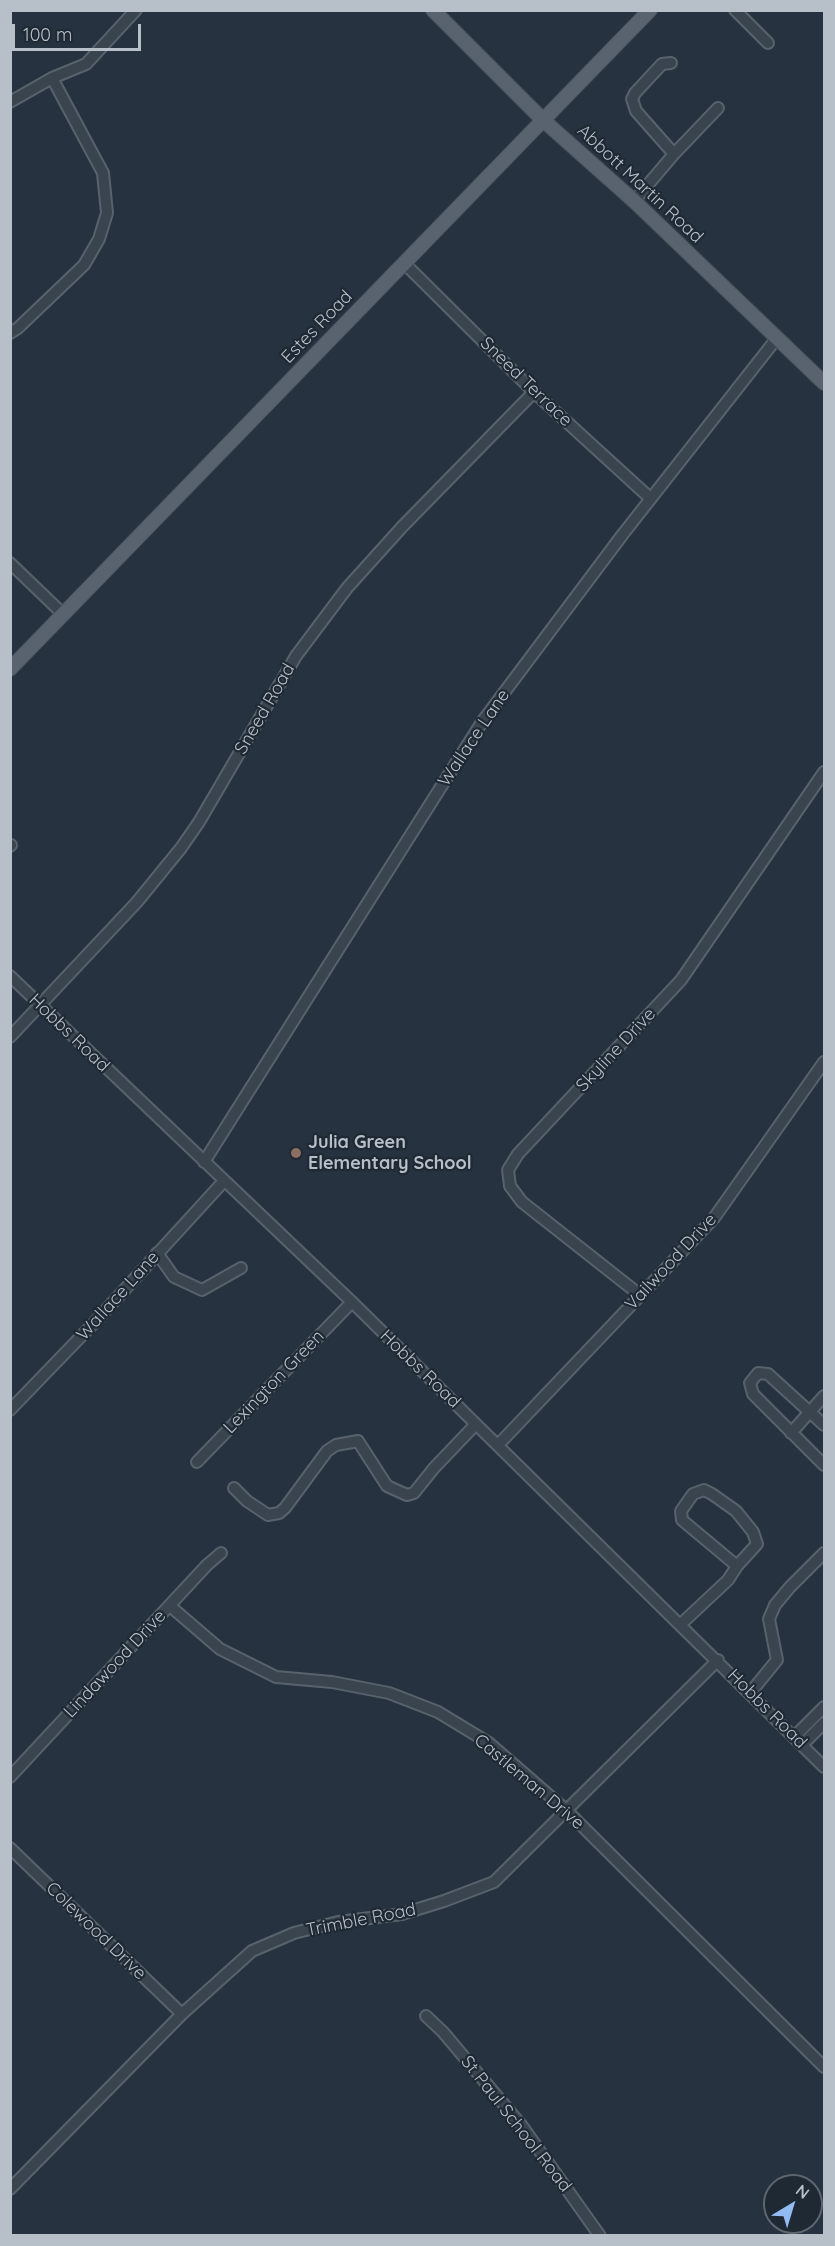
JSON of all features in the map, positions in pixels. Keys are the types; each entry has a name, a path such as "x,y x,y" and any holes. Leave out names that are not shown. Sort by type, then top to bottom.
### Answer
{"main road":[{"name":"Abbott Martin Road","path":"433,10 543,120 634,201 825,383"},
{"name":"Estes Road","path":"10,669 650,10"}],"street":[{"path":"10,102 52,78 86,64 136,10"},
{"path":"735,10 768,43"},
{"path":"671,63 662,64 632,99 636,111 674,154"},
{"path":"10,333 84,265 99,239 106,213 103,173 52,78"},
{"path":"634,201 674,154 718,108"},
{"name":"Sneed Terrace","path":"404,263 534,392 650,498"},
{"name":"Wallace Lane","path":"204,1162 482,722 650,498 777,338"},
{"name":"Sneed Road","path":"10,1037 137,902 182,848 296,656 347,588 402,527 534,392"},
{"path":"10,563 63,614"},
{"name":"Skyline Drive","path":"640,1295 522,1202 510,1186 508,1170 518,1154 681,980 821,784 825,772"},
{"name":"Hobbs Road","path":"10,976 352,1302 825,1767"},
{"name":"Vailwood Drive","path":"498,1445 714,1218 825,1062"},
{"name":"Wallace Lane","path":"10,1410 95,1322 224,1180"},
{"path":"157,1253 174,1277 202,1290 241,1268"},
{"name":"Lexington Green","path":"197,1462 352,1302"},
{"path":"825,1425 768,1374 758,1373 750,1383 753,1394 825,1465"},
{"path":"791,1433 825,1396"},
{"path":"234,1488 247,1501 268,1515 279,1513 327,1451 336,1445 358,1441 387,1486 407,1495 414,1493 434,1468 476,1424"},
{"path":"681,1624 728,1580 757,1544 753,1532 736,1511 704,1490 693,1494 681,1511 682,1520 737,1566"},
{"name":"Lindawood Drive","path":"10,1777 207,1565 221,1553"},
{"path":"750,1693 777,1660 769,1619 775,1605 825,1553"},
{"name":"Castleman Drive","path":"170,1606 220,1649 276,1677 332,1682 389,1693 438,1712 489,1743 566,1810 825,2067"},
{"name":"Trimble Road","path":"10,2190 182,2014 252,1951 294,1933 338,1922 402,1914 494,1882 718,1660"},
{"path":"798,1741 825,1707"},
{"path":"798,1741 825,1723"},
{"name":"Colewood Drive","path":"10,1848 182,2014"},
{"name":"St Paul School Road","path":"426,2016 443,2032 522,2126 600,2235"}],"place":[{"name":"Julia Green Elementary School","path":"296,1153"}]}
